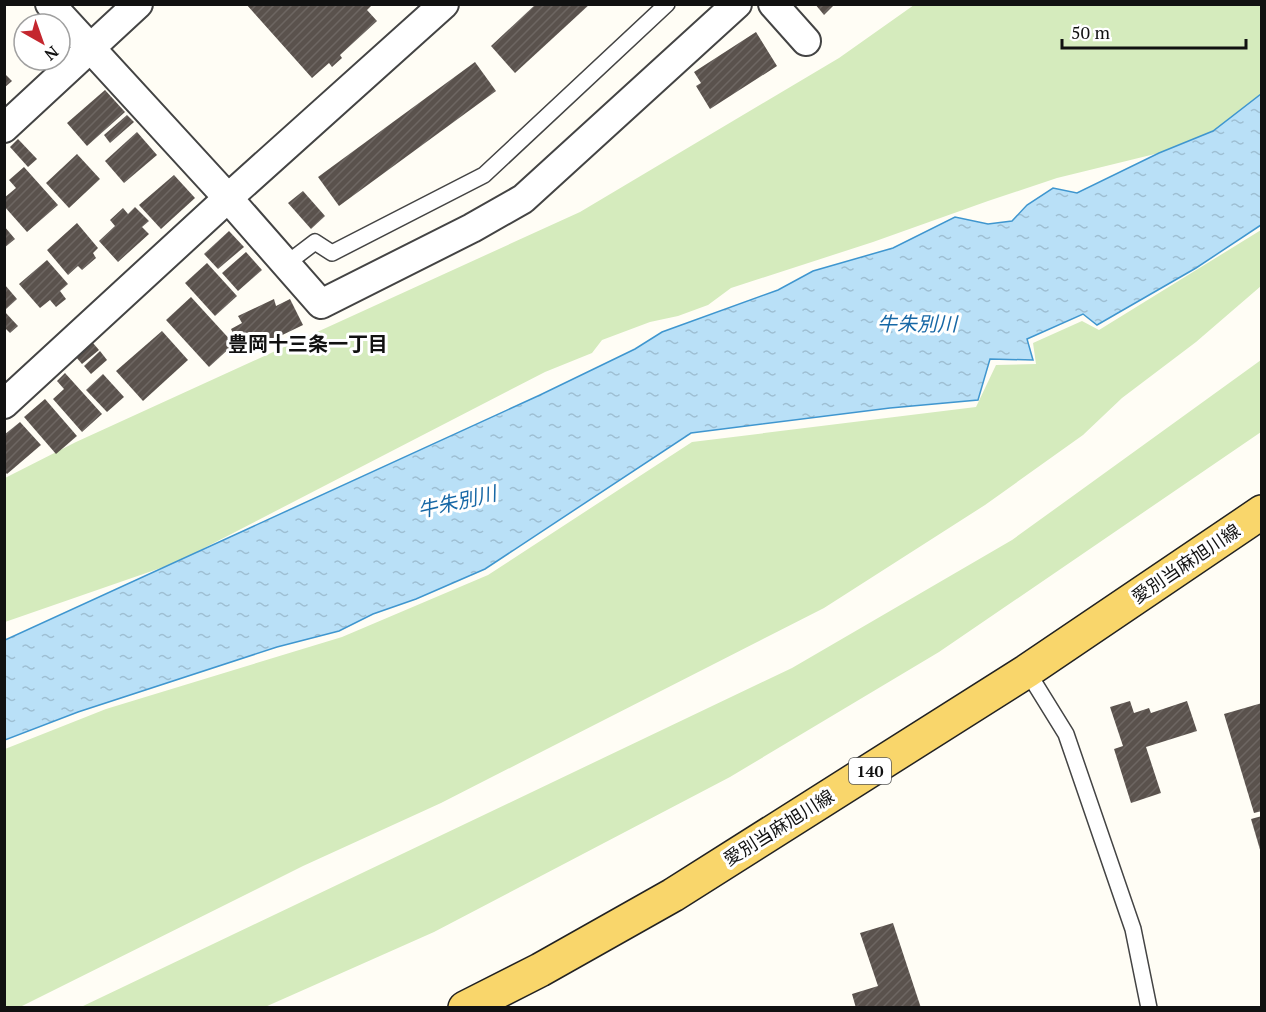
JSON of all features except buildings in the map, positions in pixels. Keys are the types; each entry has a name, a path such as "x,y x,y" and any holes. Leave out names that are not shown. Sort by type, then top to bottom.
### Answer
{"main road":[{"name":"愛別当麻旭川線","path":"465,1008 540,970 674,895 1027,671 1262,513"}],"street":[{"path":"50,4 228,198 321,304 472,228 523,199 737,4"},
{"path":"4,128 138,4"},
{"path":"4,404 444,4"},
{"path":"773,4 806,41"}],"lane":[{"path":"286,264 315,242 332,253 484,174 667,4"},
{"path":"1027,671 1066,734 1133,929 1149,1008"}],"green space":[{"path":"914,5 1261,5 1261,94 1213,131 1159,153 1057,178 988,201 873,242 731,288 708,305 678,316 650,322 602,340 592,353 545,372 175,563 5,622 5,478 76,442 580,212 839,58"},
{"path":"1261,230 1261,286 1196,342 1122,398 1083,435 985,505 824,608 441,803 303,866 20,1007 5,1007 5,749 106,709 342,637 488,575 692,442 976,407 996,365 1036,364 1033,343 1082,321 1099,330"},
{"path":"1261,360 1261,432 939,652 730,777 434,932 265,1007 81,1007 792,668 1012,540"}],"water":[{"name":"牛朱別川","path":"1261,94 1261,225 1196,268 1097,325 1083,314 1027,339 1033,360 990,359 978,400 890,408 691,433 485,569 416,599 373,614 339,631 277,647 78,712 5,740 5,640 540,395 635,349 662,332 778,290 813,271 893,248 955,217 988,224 1012,221 1027,205 1053,188 1077,193 1159,153 1213,131"}],"district":[{"name":"豊岡十三条一丁目","path":"308,344"}]}
